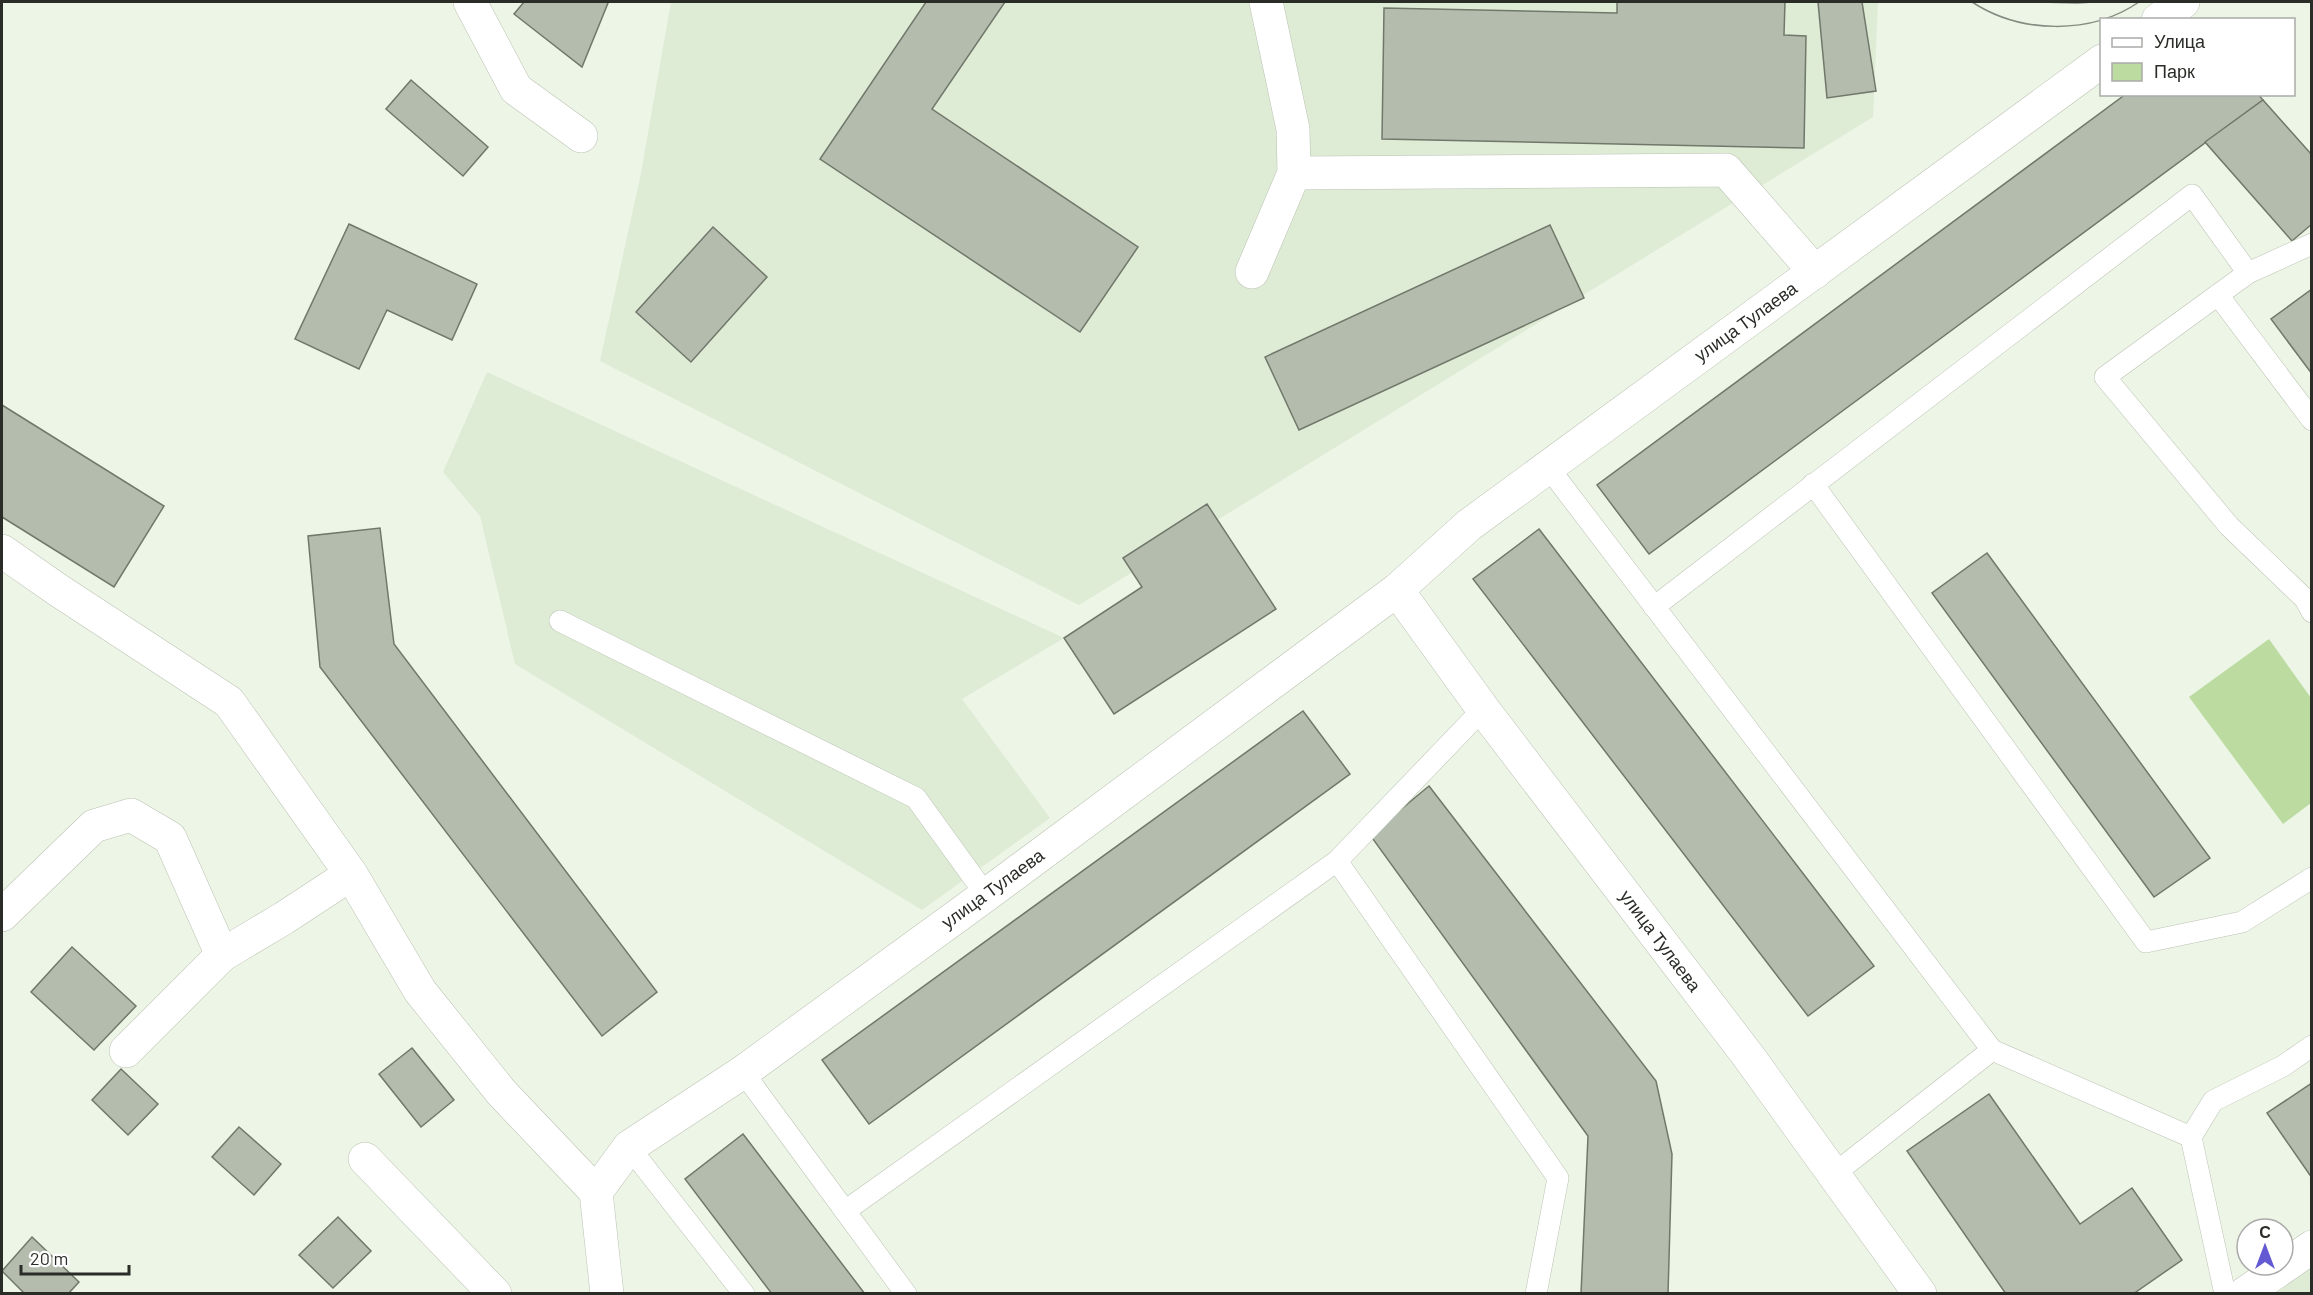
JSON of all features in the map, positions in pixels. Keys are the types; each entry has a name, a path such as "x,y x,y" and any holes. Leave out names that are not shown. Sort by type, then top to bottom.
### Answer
{"street":[{"path":"470,2 516,89 581,136"},
{"path":"1252,272 1294,173 1293,129 1266,2"},
{"path":"2161,18 2183,2"},
{"name":"улица Тулаева","path":"596,1192 630,1147 743,1072 986,895 1397,590 1469,525 2100,62"},
{"path":"1294,173 1726,170 1815,272"},
{"path":"2,551 229,702 351,874 420,991 501,1092 596,1192 607,1293"},
{"name":"улица Тулаева","path":"1397,590 1483,710 1749,1057 1920,1293"},
{"path":"2,915 94,826 132,815 170,838 222,955"},
{"path":"126,1051 222,955 351,874"},
{"path":"365,1159 495,1293"},
{"path":"2244,1293 2312,1247"}],"lane":[{"path":"1654,606 2192,195 2248,273"},
{"path":"2312,244 2248,273 2105,377 2229,526 2306,599 2312,612"},
{"path":"2218,295 2312,420"},
{"path":"1548,467 1992,1050 2191,1137"},
{"path":"1814,484 2146,942 2242,922 2312,878"},
{"path":"560,621 916,798 986,895"},
{"path":"845,1211 1337,861 1483,710"},
{"path":"1337,861 1558,1178 1536,1293"},
{"path":"2225,1293 2191,1137 2212,1101 2283,1066 2312,1046"},
{"path":"1834,1174 1992,1050"},
{"path":"743,1072 906,1293"},
{"path":"630,1147 744,1293"}],"shaded area":[{"path":"671,2 1878,2 1873,117 1079,605 600,361 641,173"},
{"path":"487,372 1064,638 962,699 1050,818 922,910 515,664 480,516 443,472"},
{"path":"2311,1266 2311,1293 2276,1294 2295,1277"}],"green space":[{"path":"2269,639 2311,698 2311,803 2283,824 2189,697"}],"building":[{"path":"524,2 608,3 582,67 514,14"},
{"path":"926,2 1005,2 932,109 1138,247 1080,332 820,159"},
{"path":"1617,2 1785,2 1784,35 1806,36 1804,148 1382,139 1384,8 1617,13"},
{"path":"1818,2 1862,2 1876,91 1827,98"},
{"path":"411,80 488,147 463,176 386,109"},
{"path":"2123,96 2260,96 2263,100 1649,554 1597,485"},
{"path":"2263,100 2312,155 2312,224 2292,241 2205,142"},
{"path":"349,224 477,284 452,340 387,310 359,369 295,339"},
{"path":"1550,225 1584,298 1299,430 1265,357"},
{"path":"713,227 767,277 691,362 636,312"},
{"path":"2312,289 2312,374 2271,319"},
{"path":"2,405 164,506 114,587 2,517"},
{"path":"1207,504 1276,609 1114,714 1064,638 1142,587 1123,558"},
{"path":"380,528 394,644 657,992 602,1036 320,667 308,536"},
{"path":"1539,529 1874,966 1808,1016 1473,579"},
{"path":"1987,553 2210,858 2154,897 1932,593"},
{"path":"1303,711 1350,774 869,1124 822,1060"},
{"path":"1429,786 1656,1081 1672,1154 1668,1294 1581,1294 1588,1136 1370,835"},
{"path":"72,947 136,1006 94,1050 31,992"},
{"path":"412,1048 454,1100 421,1127 379,1074"},
{"path":"121,1069 158,1104 128,1135 92,1100"},
{"path":"2312,1083 2312,1178 2267,1113"},
{"path":"1989,1094 2080,1224 2132,1188 2182,1260 2133,1294 2006,1294 1907,1151"},
{"path":"239,1127 281,1164 254,1195 212,1157"},
{"path":"743,1134 865,1294 772,1294 685,1179"},
{"path":"338,1217 371,1251 333,1288 299,1255"},
{"path":"32,1237 79,1282 68,1294 25,1294 2,1271"}],"tram line":[{"path":"1972,2 1991,13 2034,25 2078,25 2100,20"},
{"path":"2039,2 2094,2"},
{"path":"2106,18 2139,2"}]}
